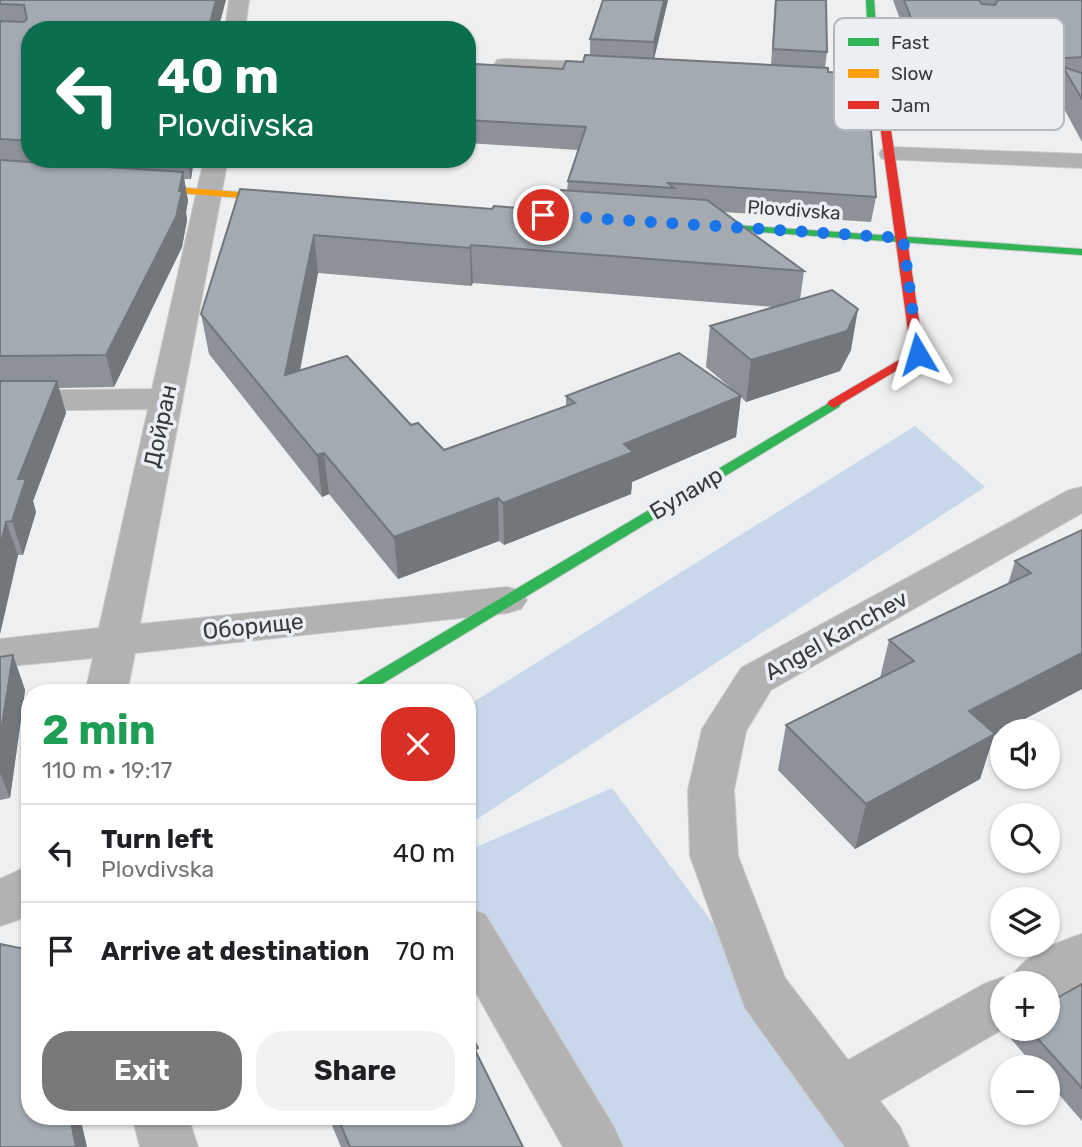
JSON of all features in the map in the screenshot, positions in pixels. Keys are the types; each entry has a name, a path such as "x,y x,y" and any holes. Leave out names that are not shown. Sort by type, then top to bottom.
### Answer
{"street":[{"path":"236,21 239,0"},
{"path":"870,0 871,18"},
{"path":"506,65 630,71"},
{"path":"887,130 903,238"},
{"path":"891,154 1082,161"},
{"name":"Дойран","path":"108,684 215,168"},
{"path":"118,186 308,200"},
{"name":"Plovdivska","path":"682,224 1082,252"},
{"name":"Булаир","path":"369,684 918,354 903,238"},
{"path":"0,401 166,400"},
{"name":"Angel Kanchev","path":"880,1147 764,991 714,856 711,790 724,729 756,680 1082,498"},
{"name":"Оборище","path":"0,653 507,600"},
{"path":"0,905 21,891"},
{"path":"476,944 594,1147"},
{"path":"1056,971 1082,956"},
{"path":"841,1094 990,1008"},
{"path":"163,1125 169,1147"}],"shaded area":[{"path":"915,426 985,487 476,820 476,700"},
{"path":"612,788 880,1147 594,1147 476,944 476,847"}],"building":[{"path":"0,0 216,0 210,21 25,21 27,19 24,5 0,4"},
{"path":"603,0 664,0 654,42 590,39"},
{"path":"776,0 826,0 827,52 773,49"},
{"path":"904,0 979,0 982,4 995,5 998,0 1082,0 1082,57 1064,58 1064,18 911,18"},
{"path":"0,21 21,22 21,140 0,139"},
{"path":"585,55 828,68 828,72 834,72 834,130 871,130 876,197 668,183 674,188 568,181 586,127 476,121 476,64 563,69 566,61 583,62"},
{"path":"1064,67 1082,73 1082,99 1064,69"},
{"path":"0,160 21,161 21,168 122,168 183,172 176,217 106,355 0,356"},
{"path":"240,189 492,209 494,206 553,211 561,190 707,200 804,271 314,235 285,375 347,356 411,425 418,423 444,450 575,403 566,396 679,353 741,396 624,444 633,452 503,503 498,498 394,537 324,453 317,455 201,314"},
{"path":"832,290 858,309 847,331 751,360 710,326"},
{"path":"0,381 57,381 18,479 26,479 12,521 6,522 0,548"},
{"path":"1082,530 1082,653 969,711 990,730 990,737 866,804 786,725 914,661 889,640 1031,573 1015,561"},
{"path":"13,655 0,738 0,657"},
{"path":"0,944 21,948 21,1125 72,1125 76,1147 0,1147"},
{"path":"1082,984 1082,1088 1060,1064 1060,1055 1052,1055 1040,1041 1060,1041 1060,996"},
{"path":"476,1052 523,1147 350,1147 341,1125 476,1125"}],"traffic: fast":[{"path":"870,0 871,18"},
{"path":"693,225 1082,252"},
{"path":"369,684 834,404"}],"traffic: slow":[{"path":"134,187 291,199"}],"traffic: jam":[{"path":"834,404 918,354 886,130"}],"route":[{"path":"543,215 903,238 918,354"}]}
